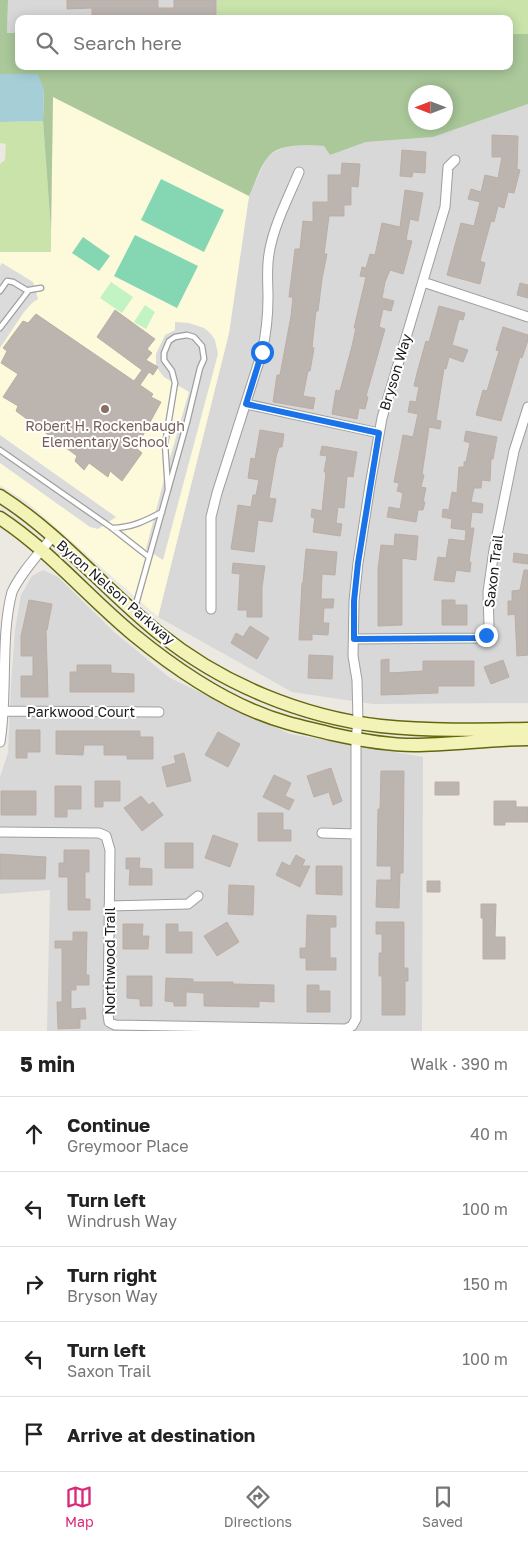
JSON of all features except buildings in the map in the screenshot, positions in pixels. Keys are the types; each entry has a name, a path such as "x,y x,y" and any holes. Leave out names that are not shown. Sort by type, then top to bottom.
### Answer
{"street":[{"name":"Bryson Way","path":"356,739 358,722 357,680 353,656 354,601 358,563 379,433 444,207 448,168 455,160"},
{"path":"210,609 212,517 217,493 262,352 267,329 267,264 269,251 299,172"},
{"path":"422,282 528,317"},
{"path":"246,404 379,433"},
{"name":"Saxon Trail","path":"354,639 477,638 486,635 489,626 488,592 494,550 514,451 528,407"},
{"name":"Byron Nelson Parkway","path":"0,496 53,536 160,634 186,653 247,688 295,707 326,716 358,722 404,728 528,729"},
{"name":"Byron Nelson Parkway","path":"0,518 43,550 133,634 172,665 246,707 286,723 382,743 413,745 528,738"},
{"path":"0,742 2,627 6,607 23,574 53,536"},
{"name":"Parkwood Court","path":"2,711 159,712"},
{"name":"Northwood Trail","path":"0,832 98,832 106,836 110,850 109,1022 116,1025 229,1029 346,1029 352,1026 356,1019 356,739"},
{"path":"322,833 356,834"},
{"path":"109,906 188,904 198,896"}],"lane":[{"path":"0,291 7,281 13,282 28,291"},
{"path":"0,328 28,291 41,288"},
{"path":"132,609 136,604 162,512 168,490 204,353 199,341 194,337 181,335 169,341 164,353 164,360 172,371 175,383 164,444 168,490"},
{"path":"0,450 112,528 149,557"},
{"path":"112,528 127,528 145,522 162,512"}],"shaded area":[{"path":"8,0 217,0 217,15 15,15 15,33 7,33"},
{"name":"Robert H. Rockenbaugh Elementary School","path":"53,96 249,196 229,333 158,617 27,502 0,485 0,252 51,252"},
{"path":"528,104 528,703 373,704 292,692 158,617 229,333 249,196 268,155 283,148 300,145 324,146 330,155 366,142 433,137"},
{"path":"2,263 33,282 38,299 24,312 0,348 0,266"},
{"path":"175,322 189,323 204,328 215,340 218,354 163,560 146,549 189,392 164,377 156,366 156,354 165,335 175,330"},
{"path":"0,435 116,517 98,529 90,527 0,463"},
{"path":"43,570 58,577 114,632 170,678 290,734 423,757 422,1031 47,1031 50,890 0,894 0,777 8,753 15,630 21,595 32,576"}],"green space":[{"path":"0,0 8,0 7,33 15,33 15,70 513,70 513,34 528,34 528,104 433,137 366,142 330,155 324,146 294,146 279,149 273,152 265,161 249,196 53,97 51,230 43,121 44,90 0,74"},
{"path":"217,0 528,0 528,34 513,34 513,15 217,15"},
{"path":"43,121 51,252 0,252 0,164 5,160 6,144 0,143 0,122"},
{"path":"161,179 224,210 204,252 141,220"},
{"path":"135,235 198,266 177,308 114,276"},
{"path":"83,237 110,256 99,271 72,253"},
{"path":"111,282 133,297 122,313 100,298"},
{"path":"145,305 155,312 146,329 134,322"}],"water":[{"path":"0,74 38,74 44,90 43,121 0,122"}],"place":[{"name":"Robert H. Rockenbaugh Elementary School","path":"105,409"}],"route":[{"path":"262,352 246,404 379,433 358,563 354,601 354,639 477,638 486,635"}]}
